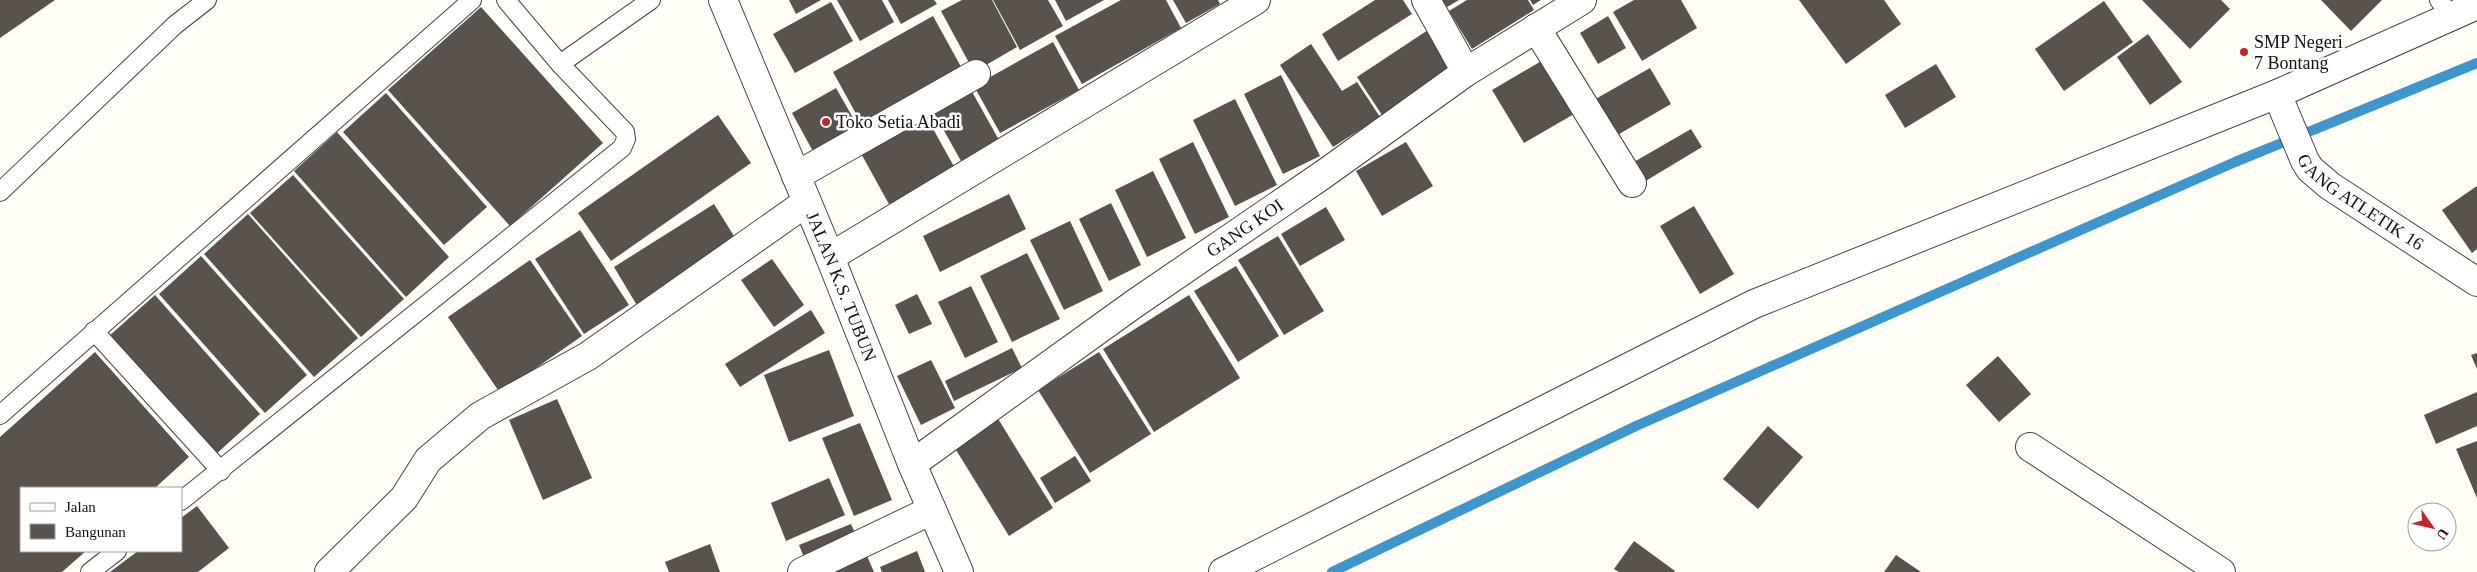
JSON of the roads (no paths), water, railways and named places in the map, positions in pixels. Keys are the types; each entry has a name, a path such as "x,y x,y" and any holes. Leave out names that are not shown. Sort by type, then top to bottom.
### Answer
{"street":[{"name":"JALAN K.S. TUBUN","path":"723,0 830,257 912,464 959,572"},
{"path":"830,257 1256,0"},
{"path":"1426,0 1466,72"},
{"name":"GANG KOI","path":"912,464 1134,304 1324,174 1466,72 1582,0"},
{"path":"1224,572 1754,304 2282,105 2445,8 2477,5"},
{"path":"1536,28 1632,182"},
{"path":"796,176 976,74"},
{"name":"GANG ATLETIK 16","path":"2282,105 2310,169 2330,186 2477,282"},
{"path":"329,572 404,498 428,460 480,416 588,356 807,202"},
{"path":"2030,447 2221,572"},
{"path":"802,572 932,510"}],"lane":[{"path":"0,192 175,25 208,0"},
{"path":"0,415 472,0"},
{"path":"182,500 622,148 626,140 625,132 560,64 506,0"},
{"path":"560,64 651,0"},
{"path":"94,331 221,470"},
{"path":"90,572 116,552"}],"waterway":[{"path":"1332,572 1636,426 2235,162 2477,63"}],"place":[{"name":"SMP Negeri 7 Bontang","path":"2244,52"},
{"name":"Toko Setia Abadi","path":"826,122"}]}
